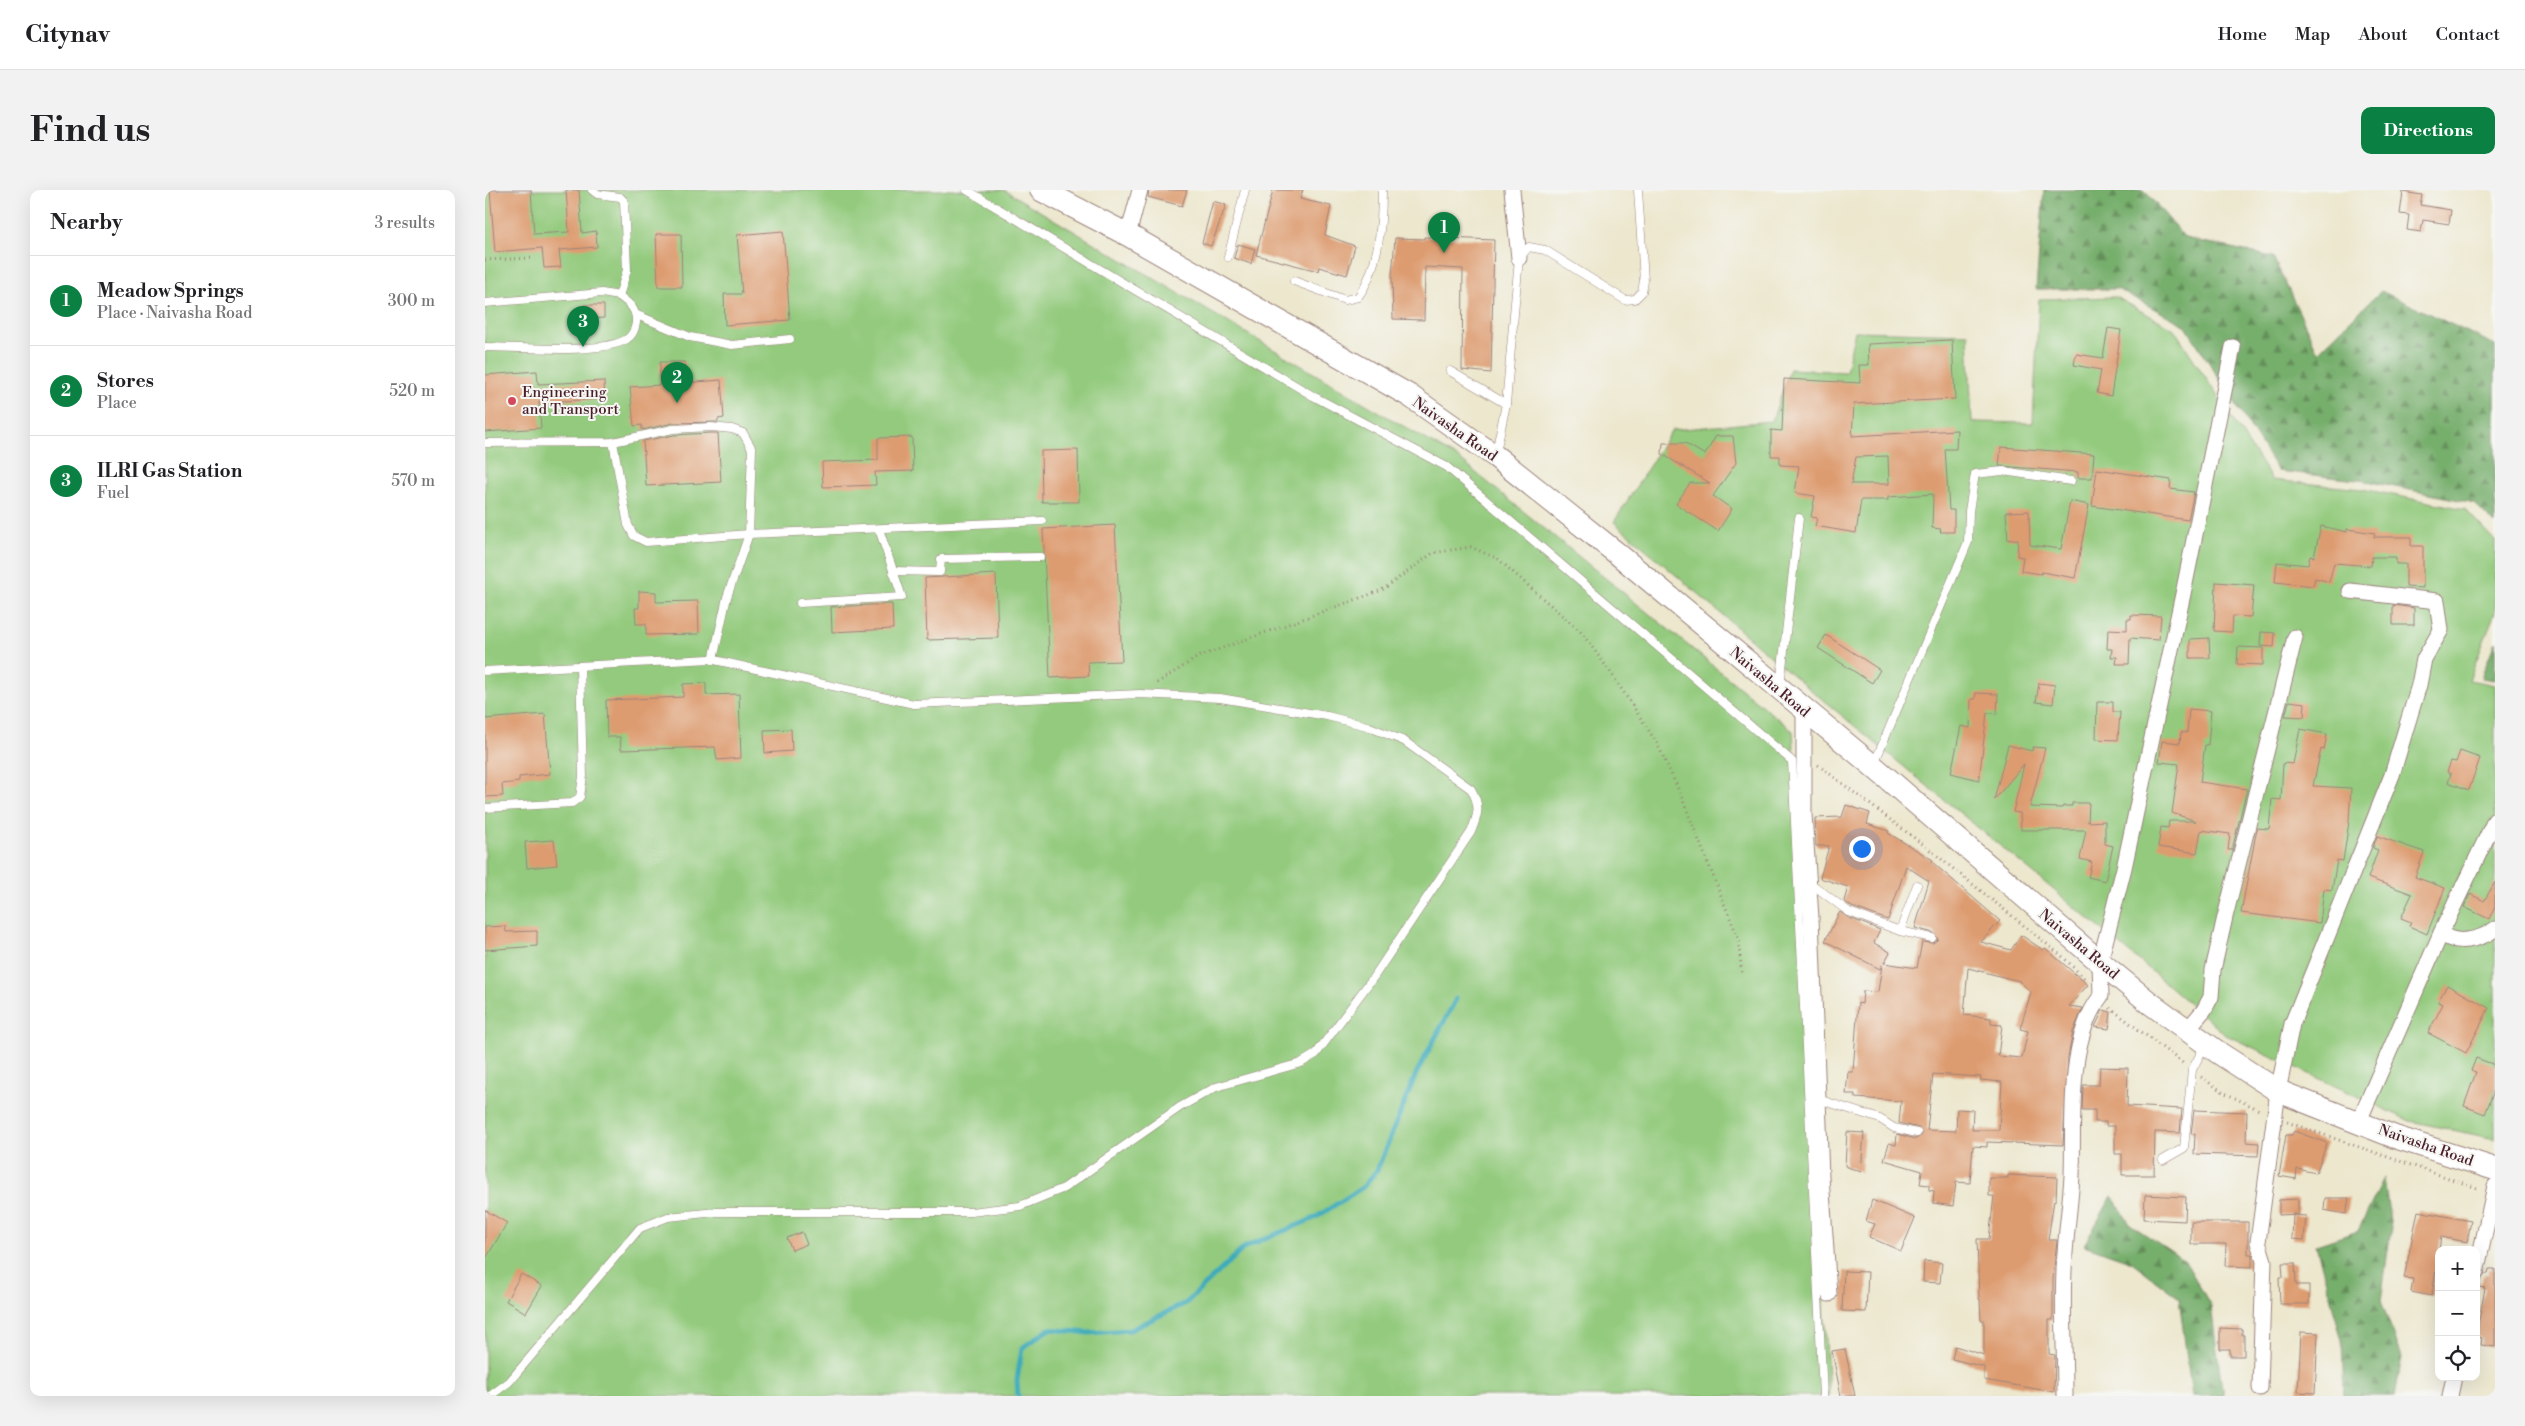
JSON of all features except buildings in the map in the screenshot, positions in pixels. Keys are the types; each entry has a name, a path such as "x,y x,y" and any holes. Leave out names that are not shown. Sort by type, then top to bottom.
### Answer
{"main road":[{"name":"Naivasha Road","path":"1041,190 1128,236 1409,396 1495,456 1619,555 1873,766 2100,962 2206,1043 2278,1091 2359,1121 2395,1137 2495,1169"}],"street":[{"path":"1128,236 1140,190"},
{"path":"1512,190 1519,258"},
{"path":"2065,1396 2064,1272 2072,1176 2073,1094 2081,1039 2091,1009 2101,996 2100,962 2126,858 2183,594 2233,347"},
{"path":"2260,1388 2264,1261 2258,1242 2278,1091 2292,1024 2392,775 2419,685 2424,659 2441,630 2437,601 2350,591"},
{"path":"2187,1030 2204,1010 2211,997 2213,970 2223,926 2295,637"},
{"path":"1804,710 1803,814 1829,1294"},
{"path":"2359,1121 2441,933 2495,820"},
{"path":"2441,933 2449,940 2459,941 2488,934 2495,928"},
{"path":"2480,1255 2495,1186"},
{"path":"2450,1396 2453,1381"}],"lane":[{"path":"592,190 597,194 620,196 624,201 627,270 619,296"},
{"path":"967,190 1313,396 1447,468 1792,761 1823,1396"},
{"path":"1228,257 1245,190"},
{"path":"1293,281 1345,300 1358,297 1367,285 1379,241 1382,218 1382,190"},
{"path":"1495,456 1506,404 1519,258 1529,247 1545,250 1625,300 1635,299 1642,292 1644,281 1638,190"},
{"path":"485,303 602,293 619,296 630,304 637,315 690,337 732,345 790,339"},
{"path":"485,347 597,348 627,339 635,330 637,315"},
{"path":"1450,372 1506,404"},
{"path":"485,443 613,442 673,429 711,427 731,428 743,433 752,449 749,534 727,597 713,660"},
{"path":"613,442 628,525 634,536 646,542 749,534 1041,521"},
{"path":"1873,766 1968,542 1969,511 1975,474 2003,471 2071,480"},
{"path":"1780,690 1799,518"},
{"path":"800,603 902,597 879,529"},
{"path":"893,571 940,572 941,559 1040,557"},
{"path":"485,671 713,660 914,704 1140,694 1220,698 1327,716 1367,726 1404,741 1471,789 1477,800 1479,813 1471,832 1375,975 1316,1054 1301,1063 1216,1087 1180,1107 1063,1188 1020,1206 971,1212 717,1212 668,1217 640,1228 509,1382 490,1396"},
{"path":"485,808 572,803 580,797 583,776 580,666"},
{"path":"1808,881 1849,912 1900,931 1932,938"},
{"path":"1900,931 1917,885"},
{"path":"2163,1160 2184,1148 2193,1070 2206,1043"},
{"path":"1818,1099 1880,1119 1894,1128 1917,1133"}],"path":[{"path":"485,260 535,258"},
{"path":"1140,694 1198,657 1382,590 1433,553 1471,547 1497,559 1581,632 1609,670 1657,743 1680,793 1738,938 1742,974"}],"green space":[{"path":"485,190 1004,190 1459,459 1793,731 1829,1396 485,1396"},
{"path":"2044,190 2144,190 2185,238 2273,257 2318,352 2381,291 2495,345 2495,524 2474,503 2366,481 2278,471 2185,325 2117,289 2036,289"},
{"path":"2116,297 2174,329 2272,480 2362,489 2465,509 2495,541 2495,612 2469,680 2495,685 2495,1139 2410,1121 2226,1035 2135,957 1789,672 1614,522 1672,430 1772,421 1790,369 1846,372 1855,331 1968,334 1972,422 2033,423 2039,299"},
{"path":"2495,642 2495,680 2481,678"},
{"path":"2384,1178 2391,1228 2381,1301 2402,1357 2395,1396 2344,1396 2342,1340 2316,1245 2358,1231"},
{"path":"2112,1196 2130,1224 2185,1261 2211,1306 2223,1396 2192,1396 2179,1298 2132,1262 2084,1245"}],"waterway":[{"path":"1018,1396 1017,1380 1022,1348 1049,1329 1089,1333 1130,1330 1186,1303 1245,1247 1315,1218 1363,1187 1377,1170 1416,1074 1456,999"}],"place":[{"name":"Meadow Springs","path":"1444,253"},
{"name":"ILRI Gas Station","path":"583,347"},
{"name":"Engineering and Transport","path":"512,401"},
{"name":"Stores","path":"677,403"}]}
